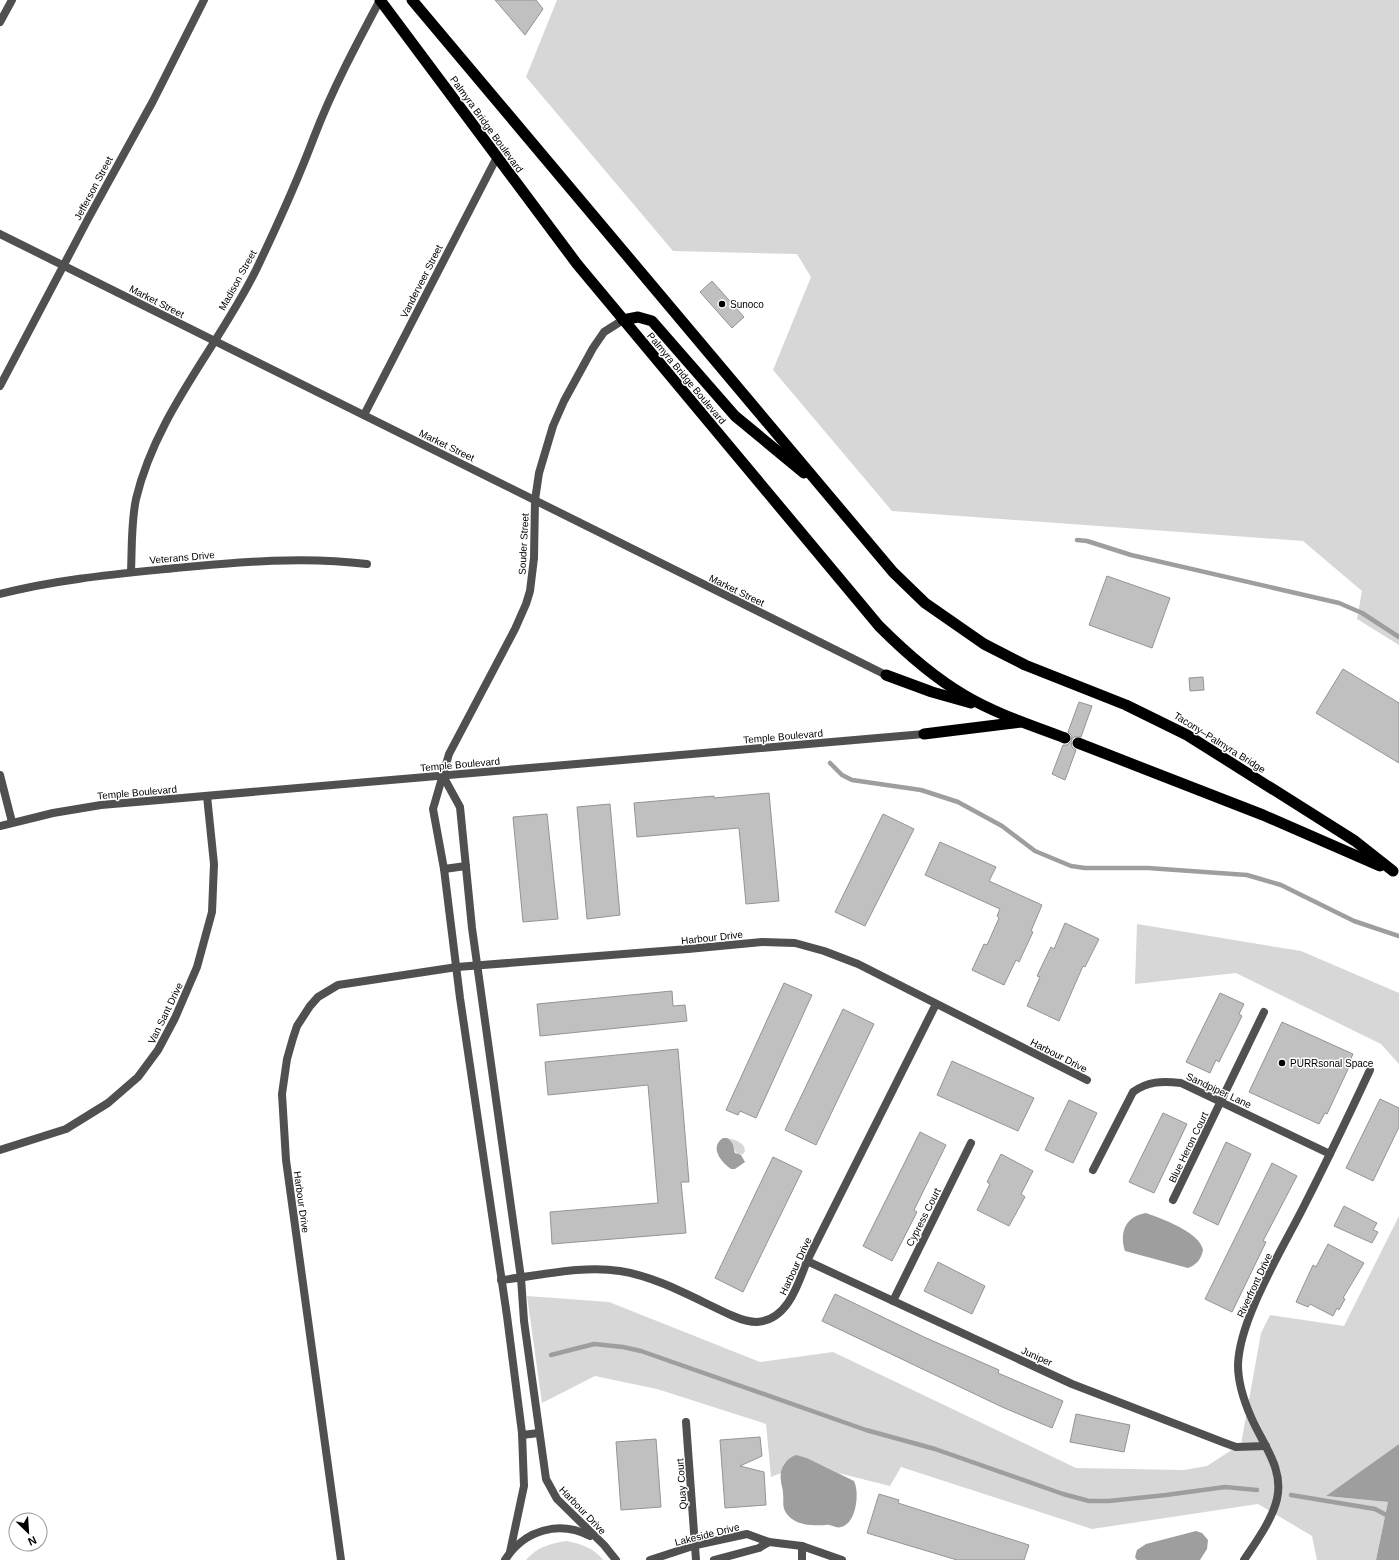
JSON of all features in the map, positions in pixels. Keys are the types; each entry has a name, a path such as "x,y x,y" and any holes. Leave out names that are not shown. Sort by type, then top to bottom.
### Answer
{"highway":[{"name":"Palmyra Bridge Boulevard","path":"380,0 558,240 623,320 880,626 903,649 943,681 986,706 1022,722"},
{"name":"Palmyra Bridge Boulevard","path":"412,0 908,588 925,603 957,626"},
{"path":"623,320 638,317 652,321 735,416 825,490"},
{"name":"Tacony–Palmyra Bridge","path":"957,626 1010,659 1126,705 1188,735 1355,841 1396,872"},
{"path":"886,675 932,692 986,706"},
{"path":"924,734 1022,722 1065,738"},
{"name":"Tacony–Palmyra Bridge","path":"1078,743 1263,815 1396,872"}],"street":[{"path":"0,22 12,0"},
{"name":"Jefferson Street","path":"0,386 153,101 204,0"},
{"name":"Madison Street","path":"132,572 132,533 136,500 157,442 188,382 256,270 283,212 314,136 345,69 380,0"},
{"name":"Vanderveer Street","path":"364,415 497,157"},
{"name":"Market Street","path":"0,234 886,675"},
{"name":"Souder Street","path":"443,776 449,754 515,629 526,604 530,591 534,558 535,500 543,456 553,426 564,401 598,339 610,327 623,320"},
{"name":"Veterans Drive","path":"0,594 65,580 132,572 295,559 349,561 367,564"},
{"name":"Temple Boulevard","path":"0,826 53,813 101,805 924,734"},
{"path":"0,775 12,822"},
{"path":"443,776 433,809 444,869 507,1316 522,1435 524,1486 510,1552"},
{"name":"Harbour Drive","path":"443,776 460,807 486,1036 521,1278 524,1321 539,1432 548,1484 557,1499 595,1538 604,1545 616,1560"},
{"name":"Van Sant Drive","path":"0,1150 66,1129 108,1103 138,1077 158,1050 175,1018 197,967 212,912 214,864 207,796"},
{"path":"444,869 466,866"},
{"name":"Harbour Drive","path":"341,1560 286,1160 282,1116 282,1083 287,1059 297,1026 310,1006 328,990 349,982 457,967 478,967 762,942 795,943 824,951 858,964 1087,1080"},
{"name":"Harbour Drive","path":"501,1280 582,1270 620,1271 645,1276 733,1316 757,1322 774,1315 789,1302 807,1260 936,1004"},
{"name":"Blue Heron Court","path":"1173,1200 1264,1012"},
{"name":"Riverfront Drive","path":"1244,1560 1270,1516 1277,1501 1279,1485 1277,1471 1251,1418 1240,1383 1238,1365 1240,1347 1245,1329 1260,1294 1370,1070"},
{"name":"Sandpiper Lane","path":"1093,1170 1133,1092 1143,1085 1156,1082 1181,1083 1330,1154"},
{"name":"Cypress Court","path":"893,1301 971,1143"},
{"name":"Juniper","path":"807,1260 1072,1384 1236,1447 1266,1446"},
{"name":"Quay Court","path":"686,1422 696,1560"},
{"path":"522,1435 539,1432"},
{"path":"505,1560 519,1542 530,1535 549,1529 569,1528 581,1531 595,1538"},
{"name":"Lakeside Drive","path":"650,1560 696,1545 746,1534 769,1542 802,1546 842,1560"},
{"path":"714,1560 759,1548 769,1542"},
{"path":"802,1546 802,1560"}],"shaded area":[{"path":"557,0 1399,0 1399,645 1357,619 1362,591 1303,541 892,511 773,370 811,277 797,254 673,251 526,77"},
{"path":"1137,924 1301,951 1399,993 1399,1064 1381,1044 1236,973 1135,984"},
{"path":"723,1138 727,1138 731,1141 735,1153 741,1155 745,1162 735,1169 731,1169 727,1166 718,1154 717,1146"},
{"path":"727,1138 743,1145 745,1151 743,1154 738,1155"},
{"path":"1146,1213 1179,1227 1195,1237 1203,1250 1198,1262 1188,1268 1125,1251 1123,1237 1126,1226 1133,1218"},
{"path":"1399,1216 1399,1444 1326,1496 1388,1502 1376,1560 1317,1560 1312,1536 1258,1504 1092,1529 901,1467 890,1486 838,1473 807,1458 795,1456 784,1463 781,1473 771,1477 766,1424 657,1389 595,1376 542,1403 527,1296 609,1302 760,1362 833,1352 1076,1468 1184,1470 1207,1466 1241,1444 1261,1333 1270,1315 1344,1326"},
{"path":"1399,1444 1399,1560 1376,1560 1388,1502 1326,1496"},
{"path":"796,1455 807,1458 854,1481 857,1493 855,1507 850,1520 846,1525 835,1527 828,1525 804,1524 793,1520 785,1511 781,1484 781,1472 786,1462"},
{"path":"1196,1531 1202,1533 1208,1540 1207,1549 1200,1560 1137,1560 1135,1557 1137,1550 1146,1544"},
{"path":"567,1541 587,1547 596,1552 603,1560 526,1560 545,1546"}],"building":[{"path":"495,0 536,0 543,9 525,35"},
{"name":"Sunoco","path":"712,281 744,317 732,328 700,292"},
{"path":"1107,576 1170,598 1152,648 1089,625"},
{"path":"1343,669 1399,703 1399,763 1316,713"},
{"path":"1203,677 1204,690 1190,691 1189,678"},
{"path":"1079,702 1092,706 1081,737 1074,737 1071,741 1072,736 1068,732"},
{"path":"1071,741 1072,747 1076,750 1065,780 1052,774 1063,745 1067,745"},
{"path":"769,793 779,901 746,904 739,828 637,837 634,803"},
{"path":"610,804 620,915 587,919 577,807"},
{"path":"547,814 558,919 523,922 513,817"},
{"path":"883,814 914,829 865,926 835,912"},
{"path":"940,842 996,867 989,881 1042,905 1031,931 1033,932 1019,962 1016,960 1004,985 972,970 984,944 987,945 999,918 997,916 1000,909 925,875"},
{"path":"1065,923 1099,939 1085,967 1083,966 1059,1021 1027,1006 1040,977 1037,976 1051,947 1054,949"},
{"path":"784,983 812,995 756,1118 740,1111 738,1115 726,1110"},
{"path":"672,991 673,1006 685,1005 687,1021 540,1036 537,1004"},
{"path":"1220,993 1244,1004 1239,1014 1242,1016 1219,1062 1216,1060 1210,1073 1186,1062"},
{"path":"843,1009 874,1024 816,1145 785,1130"},
{"path":"1282,1022 1353,1054 1347,1067 1349,1067 1327,1114 1325,1113 1319,1124 1249,1092"},
{"path":"678,1049 689,1182 681,1182 686,1233 552,1244 550,1212 658,1203 648,1085 548,1095 545,1062"},
{"path":"952,1061 1034,1098 1018,1131 937,1095"},
{"path":"1380,1099 1399,1108 1399,1127 1373,1181 1346,1168"},
{"path":"1069,1100 1097,1113 1073,1163 1045,1150"},
{"path":"1163,1113 1187,1124 1154,1193 1129,1182"},
{"path":"920,1132 946,1145 914,1210 917,1212 892,1261 863,1246"},
{"path":"1226,1142 1251,1154 1218,1225 1193,1213"},
{"path":"1001,1154 1033,1171 1021,1194 1025,1197 1009,1226 977,1210 990,1184 987,1182"},
{"path":"773,1157 802,1171 743,1292 715,1278"},
{"path":"1272,1163 1297,1176 1263,1241 1266,1242 1232,1312 1205,1299"},
{"path":"1344,1206 1377,1223 1373,1230 1378,1232 1372,1243 1334,1226"},
{"path":"1328,1244 1364,1263 1343,1298 1345,1299 1339,1310 1337,1308 1333,1316 1310,1304 1308,1307 1296,1302 1313,1265 1316,1267"},
{"path":"938,1262 985,1286 972,1314 924,1291"},
{"path":"835,1294 924,1337 999,1370 998,1373 1063,1401 1052,1428 1002,1407 822,1321"},
{"path":"1076,1414 1130,1425 1124,1452 1070,1442"},
{"path":"760,1437 762,1456 740,1466 764,1472 766,1505 725,1508 720,1440"},
{"path":"656,1439 661,1507 621,1510 616,1442"},
{"path":"879,1494 899,1500 898,1503 1029,1545 1024,1560 957,1560 867,1533"}],"waterway":[{"path":"1077,540 1087,541 1131,555 1339,603 1362,613 1399,637"},
{"path":"830,763 842,775 852,780 921,790 958,802 1002,826 1035,851 1071,866 1085,868 1148,868 1247,875 1281,885 1354,921 1399,936"},
{"path":"551,1355 594,1344 623,1347 641,1351 866,1430 935,1449 1063,1494 1089,1501 1109,1501 1225,1487 1257,1490"},
{"path":"1291,1495 1375,1509 1390,1517"}],"place":[{"name":"Sunoco","path":"722,304"},
{"name":"PURRsonal Space","path":"1282,1063"}]}
